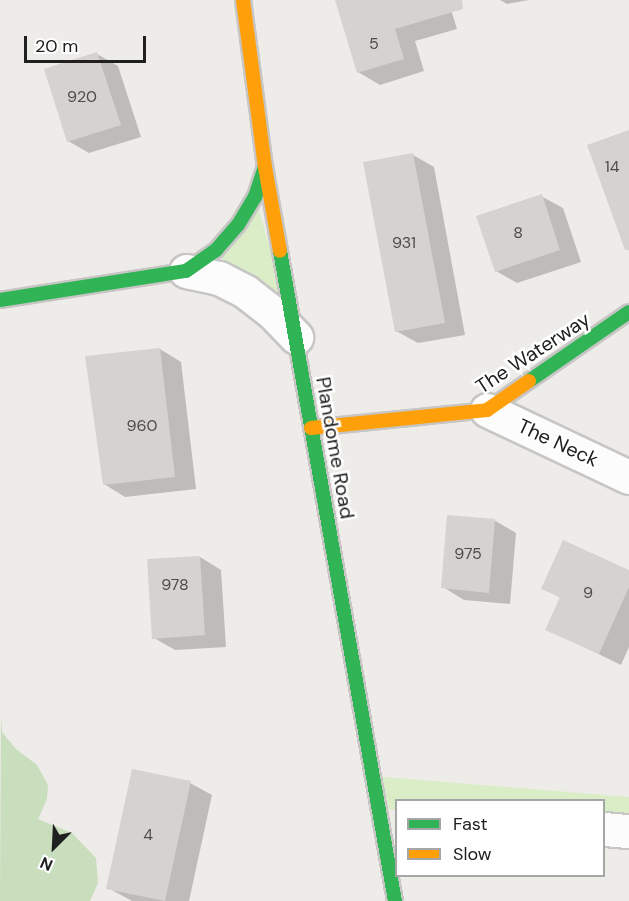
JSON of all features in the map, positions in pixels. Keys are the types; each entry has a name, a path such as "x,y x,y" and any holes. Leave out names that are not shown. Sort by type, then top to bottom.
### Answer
{"main road":[{"name":"Plandome Road","path":"243,0 265,167 311,428 388,810 395,901"},
{"path":"0,300 186,271 216,250 238,225 255,197 265,167"},
{"name":"The Waterway","path":"311,428 487,410 629,312"}],"street":[{"path":"186,271 219,278 246,292 272,312 296,337"},
{"name":"The Neck","path":"487,410 629,477"},
{"path":"605,829 629,831"}],"green space":[{"path":"255,197 296,337 246,292 216,250"},
{"path":"1,714 2,732 16,749 37,765 48,785 47,799 38,819 72,833 96,858 98,883 90,901 0,901"},
{"path":"373,776 629,797 629,831 605,828 605,799 395,799 395,810 379,809"}],"building":[{"path":"335,0 462,0 463,9 395,29 404,59 357,73"},
{"path":"97,52 121,125 67,142 44,69"},
{"path":"629,130 629,250 625,250 587,145"},
{"path":"413,153 445,323 395,332 363,162"},
{"path":"542,194 560,250 495,272 476,216"},
{"path":"160,348 175,477 103,485 85,356"},
{"path":"447,515 495,519 489,593 441,588"},
{"path":"563,540 629,570 629,587 599,654 545,630 560,597 541,589"},
{"path":"200,556 205,635 152,639 147,559"},
{"path":"132,769 191,781 165,901 106,889"}],"traffic: fast":[{"path":"0,300 186,271 216,250 238,225 255,197 265,167"},
{"path":"280,251 395,901"},
{"path":"529,381 629,312"}],"traffic: slow":[{"path":"243,0 265,167 280,251"},
{"path":"311,428 487,410 529,381"}]}
